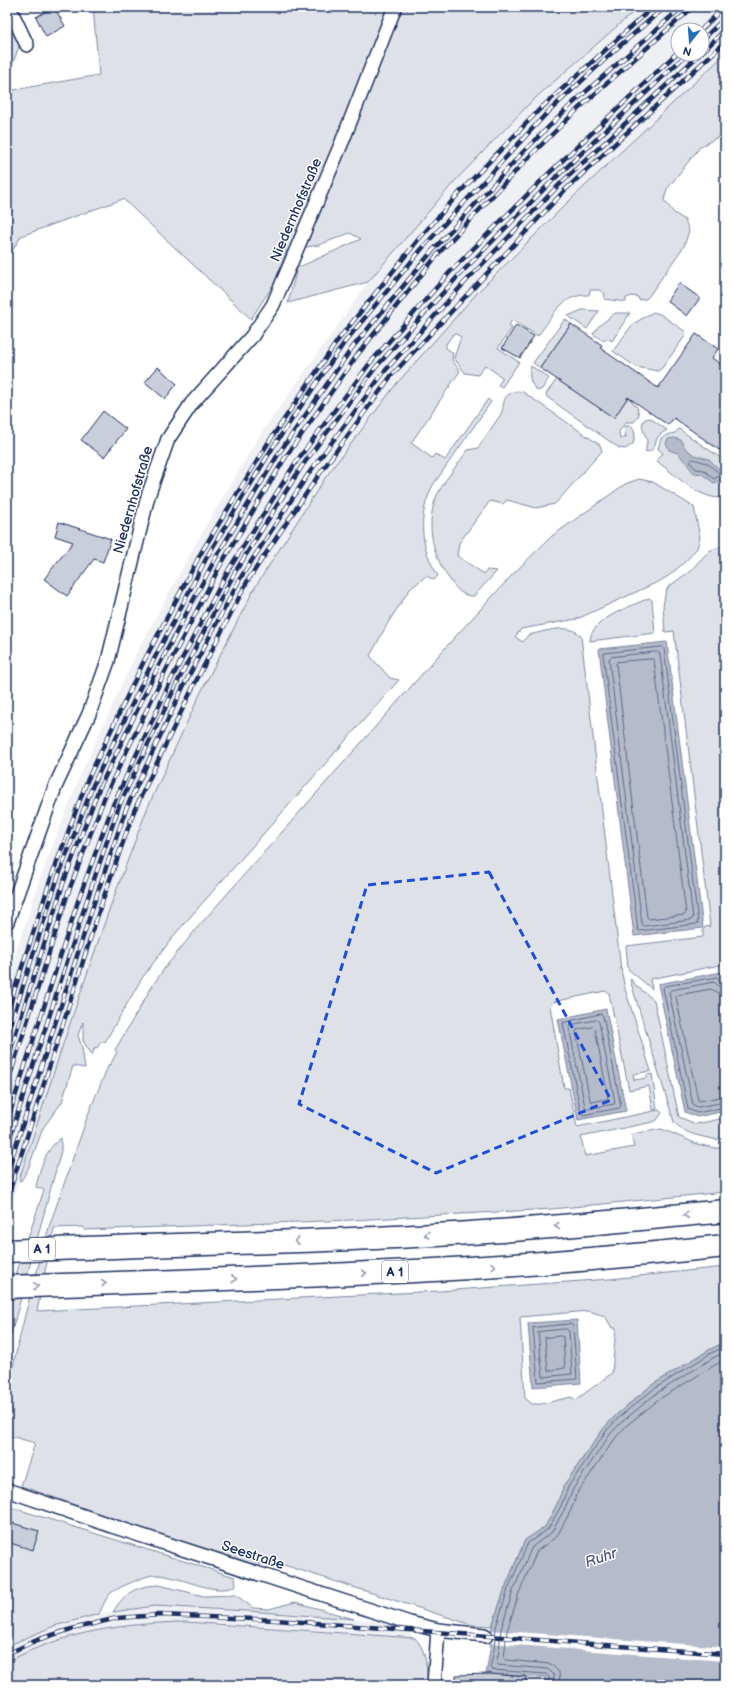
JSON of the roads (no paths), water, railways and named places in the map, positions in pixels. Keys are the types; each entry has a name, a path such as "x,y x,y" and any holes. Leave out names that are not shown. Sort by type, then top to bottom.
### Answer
{"highway":[{"name":"A 1","path":"7,1251 78,1247 248,1244 470,1233 725,1211"},
{"name":"A 1","path":"7,1287 470,1268 626,1256 725,1246"}],"street":[{"path":"9,7 27,45"},
{"name":"Niedernhofstraße","path":"7,922 55,787 89,714 108,662 148,496 168,439 192,403 252,336 273,305 342,142 395,7"},
{"name":"Seestraße","path":"7,1490 119,1529 410,1623 438,1630 486,1636"},
{"path":"434,1685 438,1630"}],"water":[{"path":"674,438 681,440 685,448 694,455 709,459 719,469 725,471 723,477 714,483 702,474 694,473 678,453 669,450 666,443 668,439"},
{"path":"667,642 703,928 634,936 599,649"},
{"path":"722,972 725,988 725,1111 697,1117 685,1112 658,984"},
{"path":"606,1009 626,1111 578,1120 558,1019"},
{"path":"577,1320 581,1383 533,1387 528,1323"},
{"name":"Ruhr","path":"725,1342 725,1685 545,1685 545,1677 524,1677 524,1674 523,1676 507,1675 507,1673 506,1675 490,1674 489,1672 489,1674 486,1674 492,1626 505,1588 525,1540 545,1527 557,1504 564,1485 604,1428 617,1414 652,1385 709,1350"}],"railway":[{"path":"7,1013 51,878 87,781 143,663 201,553 268,443 338,340 418,240 460,192 540,109 653,7"},
{"path":"7,1036 57,880 93,785 152,663 208,555 273,447 344,343 425,245 545,115 616,49 665,7"},
{"path":"7,1061 63,884 98,791 157,669 215,559 279,453 352,348 433,250 524,151 573,103 682,7"},
{"path":"7,1085 68,893 105,796 165,672 221,564 285,458 358,354 438,254 530,156 578,109 693,7"},
{"path":"709,22 724,7"},
{"path":"710,32 725,18"},
{"path":"710,44 725,30"},
{"path":"7,1199 102,902 134,811 193,687 248,580 318,476 391,376 565,190 725,42"},
{"path":"7,1122 79,898 113,805 172,678 229,569 296,462 370,363 450,272 546,176 670,60"},
{"path":"7,1146 119,806 178,681 235,572 302,466 376,367 460,274 553,180 678,62"},
{"path":"7,1173 126,809 184,685 241,577 309,473 384,372 466,281 559,185 691,62"},
{"path":"7,1654 37,1640 68,1630 117,1618 160,1615 276,1620 725,1654"}]}
